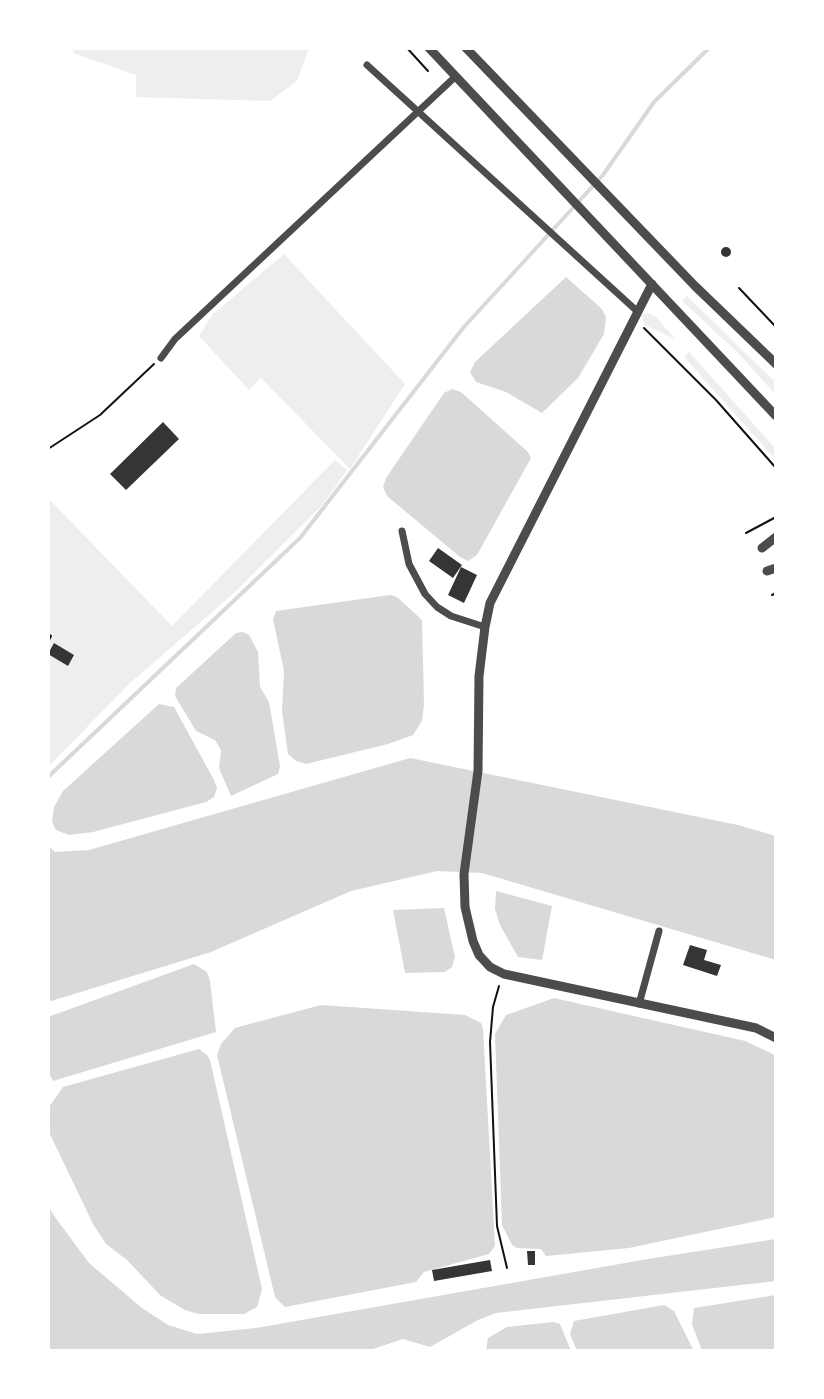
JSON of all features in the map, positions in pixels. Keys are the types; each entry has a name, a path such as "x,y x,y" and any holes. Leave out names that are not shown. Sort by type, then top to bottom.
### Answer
{"street":[{"path":"429,48 776,416"},
{"path":"466,48 695,286 776,364"},
{"path":"367,65 636,315"},
{"path":"161,358 175,339 456,76"},
{"path":"652,284 500,580 485,627 479,676 478,771 464,874 465,907 479,955 490,967 504,974 756,1028 776,1038"},
{"path":"402,531 409,564 425,594 451,616 485,627"},
{"path":"776,537 762,548 776,544"},
{"path":"639,1004 659,931"}],"path":[{"path":"407,48 428,71"},
{"path":"739,288 776,327"},
{"path":"636,315 776,468"},
{"path":"48,449 100,415 161,358"},
{"path":"746,533 776,517"},
{"path":"48,634 51,636 48,642"},
{"path":"504,974 493,1007 490,1042 497,1226 507,1268"}],"shaded area":[{"path":"73,48 309,48 297,81 270,101 136,97 136,75 73,53"},
{"path":"284,254 405,384 350,469 261,378 249,390 199,336 213,314"},
{"path":"566,277 602,309 606,317 604,334 578,378 542,413 506,392 476,382 470,372 475,362"},
{"path":"687,296 776,383 776,395 738,353 682,301"},
{"path":"648,313 656,317 675,339 645,325 641,315"},
{"path":"689,352 776,449 776,460 684,357"},
{"path":"452,389 461,392 531,458 477,555 468,561 387,496 383,487 444,393"},
{"path":"335,460 347,470 323,504 233,594 130,683 48,767 48,498 172,626"},
{"path":"390,595 397,597 422,620 422,721 413,735 388,744 306,764 296,761 288,754 282,711 284,671 273,619 276,611"},
{"path":"236,633 249,635 258,652 260,687 269,702 280,766 278,774 231,796 219,768 221,750 215,740 196,731 175,696 176,688"},
{"path":"159,704 174,707 214,780 217,788 214,797 206,802 93,832 69,835 56,830 52,822 54,807 63,791"},
{"path":"410,758 738,825 776,836 776,960 482,873 437,871 351,891 211,952 48,1002 48,845 55,852 89,850"},
{"path":"496,891 552,906 542,960 518,957 500,925 495,909"},
{"path":"444,908 455,957 452,967 445,972 405,973 393,910"},
{"path":"194,964 207,972 210,981 216,1032 53,1081 48,1071 48,1017"},
{"path":"554,998 745,1041 775,1055 776,1217 629,1248 546,1256 541,1249 512,1245 502,1225 495,1034 506,1015"},
{"path":"321,1005 465,1015 481,1023 495,1246 489,1254 424,1272 416,1282 285,1307 275,1297 217,1055 221,1044 235,1028"},
{"path":"199,1049 210,1060 262,1289 257,1307 244,1314 198,1314 161,1296 127,1260 106,1244 93,1224 48,1130 49,1107 63,1087"},
{"path":"48,1204 89,1263 142,1308 168,1325 197,1334 256,1328 776,1239 776,1281 496,1313 430,1347 403,1339 367,1351 48,1351"},
{"path":"776,1295 776,1351 702,1351 692,1324 694,1308"},
{"path":"664,1305 674,1311 694,1351 577,1351 570,1334 574,1321"},
{"path":"560,1324 571,1351 486,1351 488,1338 507,1327"}],"building":[{"path":"726,247 731,252 726,257 721,252"},
{"path":"163,422 179,439 126,490 110,474"},
{"path":"438,548 462,565 453,578 429,561"},
{"path":"461,567 477,575 464,603 448,595"},
{"path":"54,643 74,655 68,666 48,654"},
{"path":"690,945 707,950 704,960 721,965 717,976 683,965"},
{"path":"527,1251 535,1251 535,1265 528,1265"},
{"path":"490,1260 492,1271 434,1281 432,1270"}],"waterway":[{"path":"48,777 300,538 463,328 603,175 654,102 709,48"}]}
